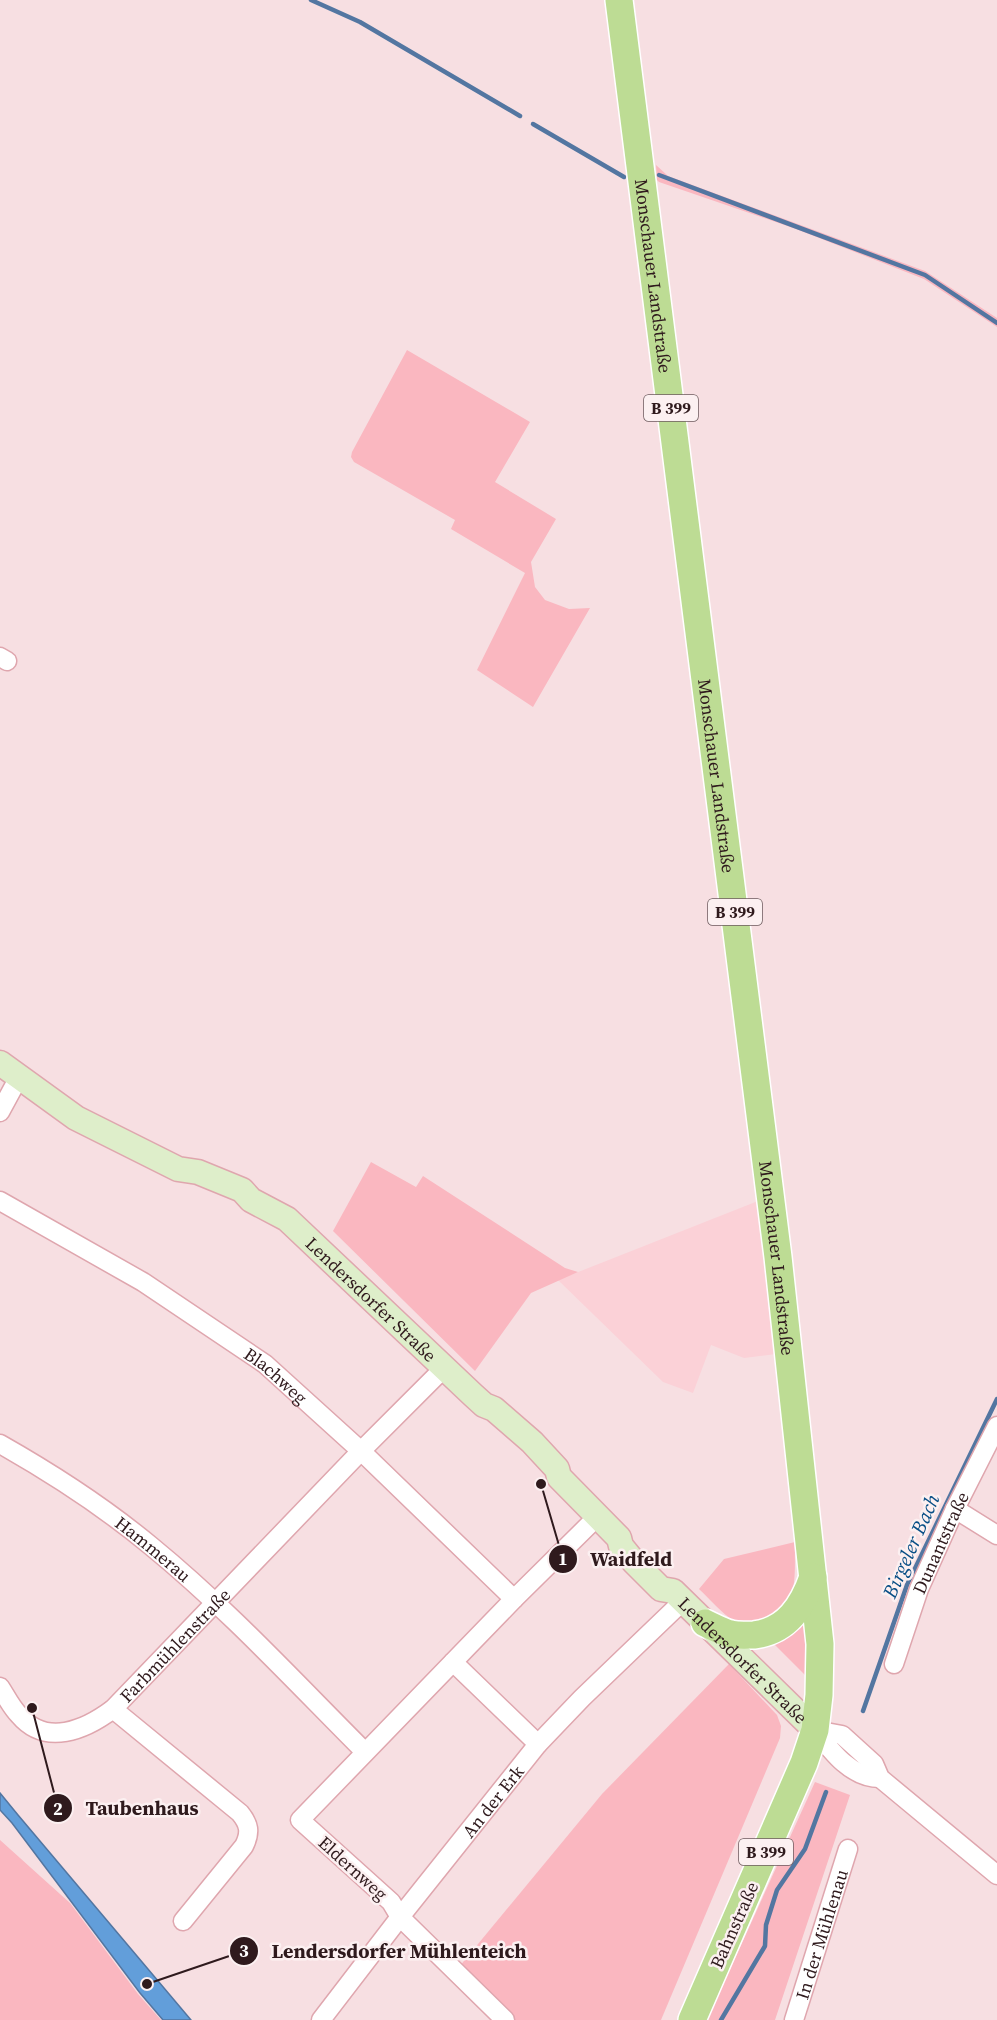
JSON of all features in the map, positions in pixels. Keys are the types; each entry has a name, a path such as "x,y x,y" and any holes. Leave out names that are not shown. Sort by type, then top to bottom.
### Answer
{"main road":[{"name":"Monschauer Landstraße","path":"619,0 778,1257 819,1619 820,1668 815,1730"},
{"path":"705,1623 742,1636 774,1630 796,1613 806,1598 813,1577"},
{"name":"Bahnstraße","path":"692,2020 801,1773 815,1730"}],"street":[{"path":"0,1112 10,1070"},
{"name":"Lendersdorfer Straße","path":"10,1070 76,1118 178,1169 184,1178 238,1200 251,1200 287,1219 484,1405 495,1409 532,1442 557,1469 559,1477 619,1538 629,1539 662,1570 672,1580 678,1596 815,1730"},
{"name":"Blachweg","path":"0,1201 143,1282 265,1364 361,1451 514,1599"},
{"name":"Farbmühlenstraße","path":"183,1921 244,1846 249,1836 248,1826 240,1813 113,1709 445,1367"},
{"name":"Dunantstraße","path":"894,1664 919,1589 955,1509 997,1426"},
{"name":"Hammerau","path":"0,1444 47,1471 151,1546 215,1602 365,1752"},
{"path":"955,1509 997,1535"},
{"path":"365,1752 598,1516"},
{"name":"An der Erk","path":"321,2020 538,1744 678,1596"},
{"path":"453,1662 538,1744"},
{"path":"0,1687 19,1716 30,1725 45,1731 63,1734 79,1730 97,1721 113,1709"},
{"path":"815,1730 842,1735 874,1764 880,1778 997,1875"},
{"name":"Eldernweg","path":"365,1752 300,1820 391,1902 400,1917 505,2020"},
{"name":"In der Mühlenau","path":"794,2020 848,1849"}],"shaded area":[{"path":"656,165 668,176 925,271 997,318 997,327 924,279 796,229 659,182"},
{"path":"407,350 530,422 495,482 556,519 531,562 535,587 545,600 569,609 590,608 533,707 477,670 525,573 451,529 455,520 354,462 351,457"},
{"path":"371,1162 416,1187 423,1176 565,1268 578,1272 531,1293 475,1371 333,1231"},
{"path":"758,1201 776,1354 744,1358 711,1345 693,1393 663,1382 558,1280"},
{"path":"795,1542 793,1591 783,1611 774,1618 754,1623 737,1622 729,1618 699,1589 724,1559"},
{"path":"806,1608 807,1643 805,1675 769,1639"},
{"path":"729,1664 777,1715 781,1726 780,1738 661,2020 512,2020 459,1967 602,1794"},
{"path":"815,1782 850,1795 775,2020 707,2020"},
{"path":"0,1840 70,1903 138,1994 161,2020 0,2020"}],"water":[{"path":"0,1793 191,2020 163,2020 140,1993 0,1810"}],"waterway":[{"path":"311,0 360,22 520,116"},
{"path":"533,124 624,177"},
{"path":"659,175 925,275 997,323"},
{"name":"Birgeler Bach","path":"863,1711 907,1585 997,1399"},
{"name":"Birgeler Bach","path":"721,2020 765,1946 766,1925 777,1890 805,1849 826,1792"}],"place":[{"name":"Waidfeld","path":"541,1484"},
{"name":"Taubenhaus","path":"32,1708"},
{"name":"Lendersdorfer Mühlenteich","path":"147,1984"}]}
